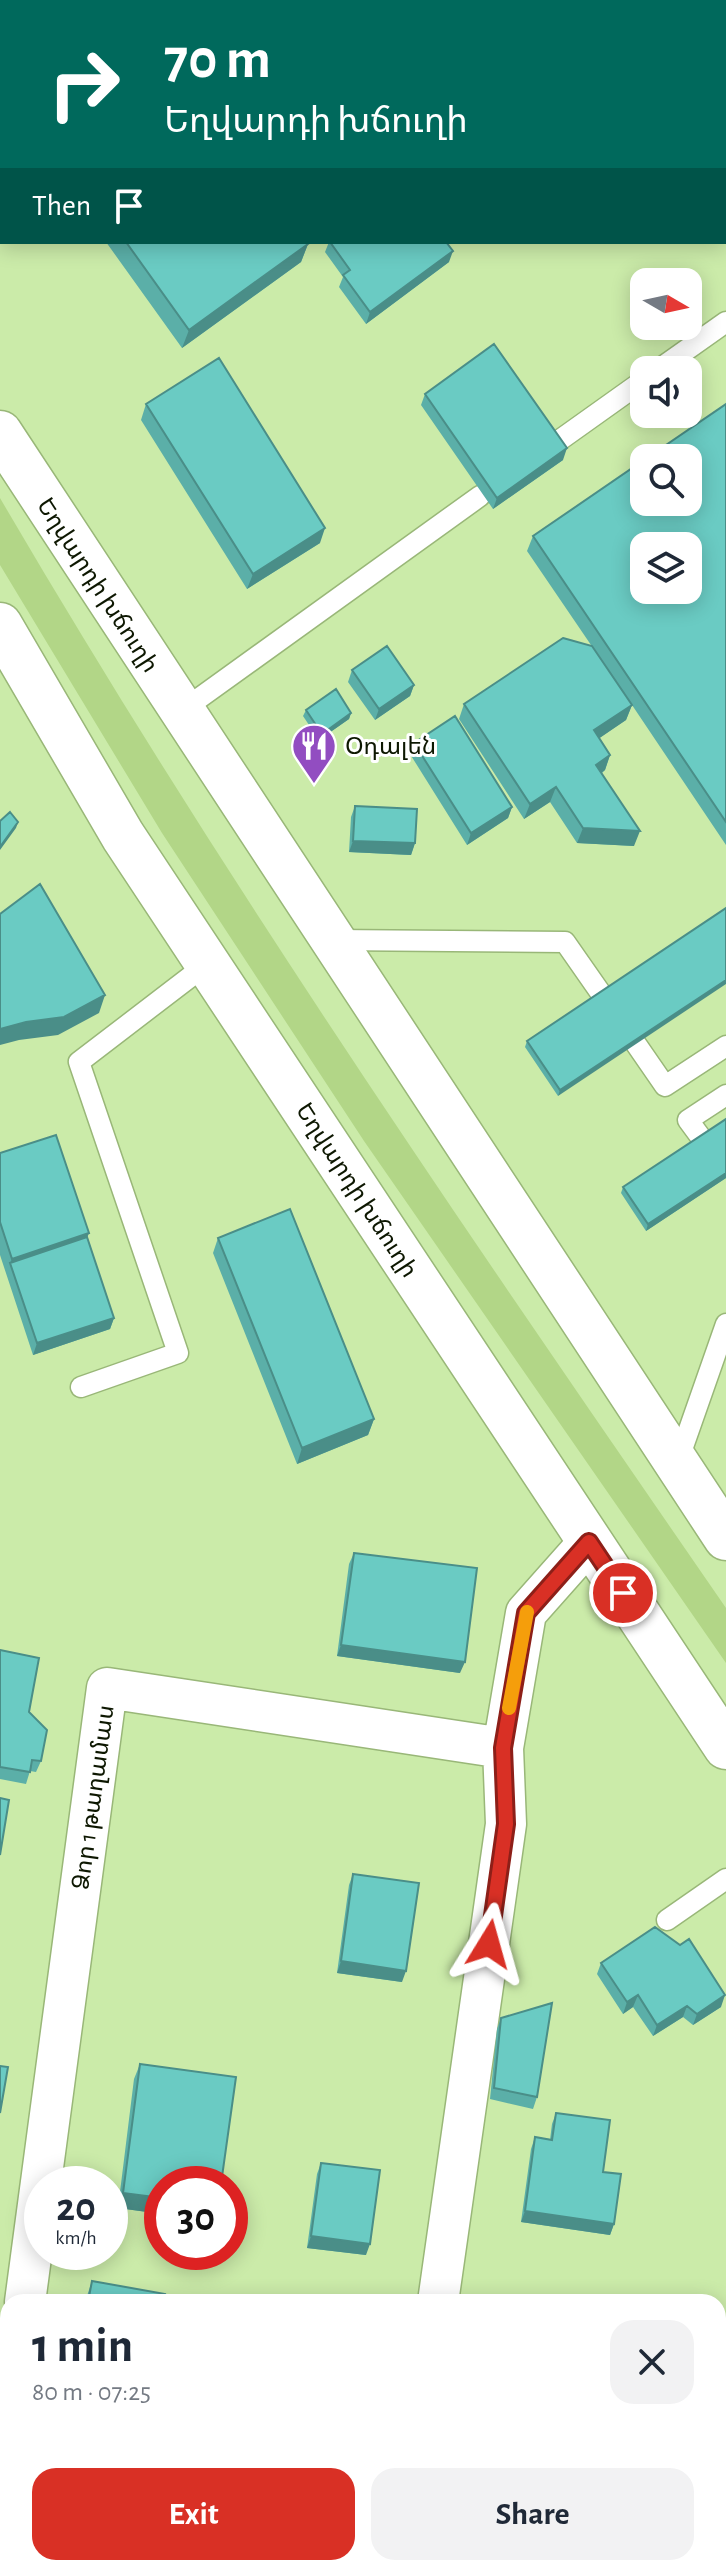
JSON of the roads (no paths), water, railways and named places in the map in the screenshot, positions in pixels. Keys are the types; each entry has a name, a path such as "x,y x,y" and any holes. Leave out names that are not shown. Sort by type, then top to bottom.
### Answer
{"main road":[{"name":"Եղվարդի խճուղի","path":"0,433 180,712 726,1538"},
{"name":"Եղվարդի խճուղի","path":"0,625 123,836 726,1747"}],"street":[{"path":"439,2294 506,1824 503,1748 526,1613 589,1542"},
{"name":"Ձոր 1 թաղամաս","path":"26,2294 107,1688 503,1748"}],"lane":[{"path":"678,356 726,322"},
{"path":"557,442 630,390"},
{"path":"180,712 480,496"},
{"path":"330,940 565,942 602,995"},
{"path":"81,1387 178,1353 79,1062 207,964"},
{"path":"636,1044 665,1086 726,1046"},
{"path":"702,1139 688,1120 726,1095"},
{"path":"676,1465 726,1324"},
{"path":"667,1920 726,1879"}],"place":[{"name":"Օդալեն","path":"314,785"}]}
